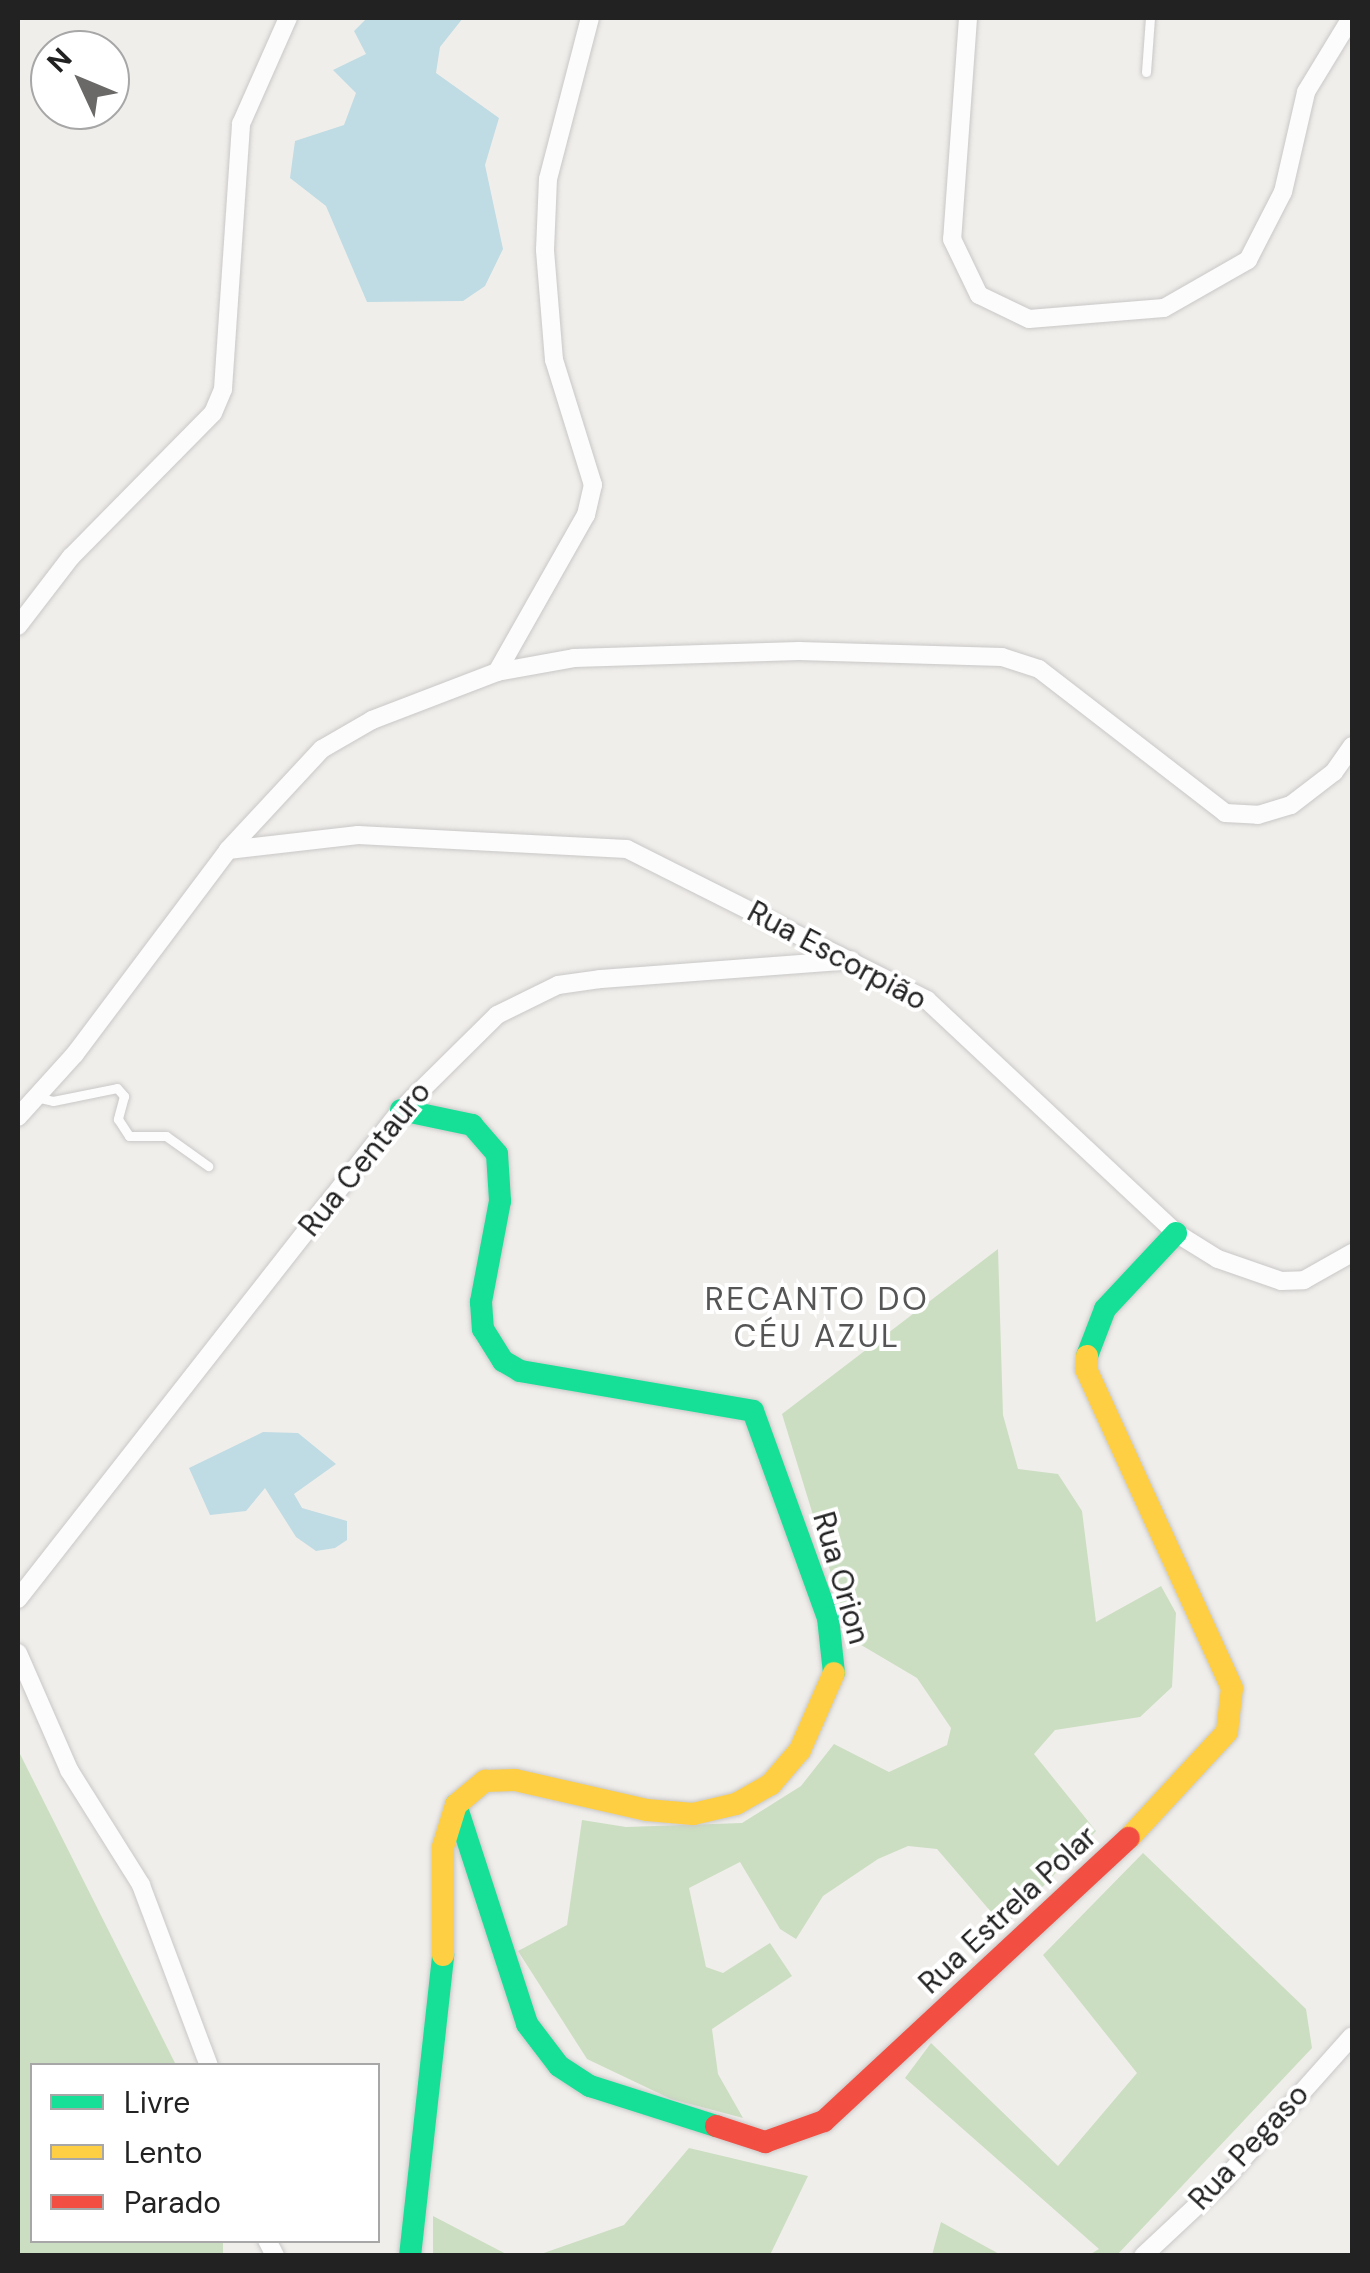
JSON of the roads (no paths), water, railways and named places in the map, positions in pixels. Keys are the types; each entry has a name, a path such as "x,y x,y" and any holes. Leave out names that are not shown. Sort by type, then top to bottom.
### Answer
{"street":[{"path":"18,626 71,557 213,413 223,389 241,124 288,18"},
{"path":"497,672 586,515 594,485 554,360 545,250 548,179 590,18"},
{"path":"968,18 952,239 979,295 1029,319 1164,308 1248,260 1283,192 1306,92 1351,18"},
{"path":"18,1117 228,850 322,749 372,720 497,672 574,658 782,652 1002,656 1039,669 1225,813 1291,805 1334,772 1352,746"},
{"name":"Rua Escorpião","path":"228,850 358,834 608,845 853,960 962,1028 1176,1233 1252,1276 1280,1281 1328,1270 1352,1253"},
{"name":"Rua Centauro","path":"18,1599 401,1110 496,1015 558,985 853,960"},
{"name":"Rua Orion","path":"401,1110 447,1114 472,1125 498,1154 500,1201 482,1302 483,1329 503,1361 520,1371 753,1411 828,1618 835,1670 800,1750 771,1784 736,1804 693,1814 648,1810 515,1780 485,1780 456,1805"},
{"name":"Rua Estrela Polar","path":"456,1805 527,2024 559,2066 590,2086 765,2142 824,2121 1186,1784 1227,1732 1232,1688 1218,1648 1086,1369 1089,1336 1106,1309 1176,1233"},
{"path":"18,1653 69,1770 141,1885 207,2063"},
{"path":"410,2256 443,1968 444,1834 456,1805"},
{"name":"Rua Pegaso","path":"1143,2256 1222,2182 1352,2036"}],"lane":[{"path":"1146,72 1150,18"},
{"path":"36,1097 53,1102 117,1088 124,1096 118,1119 129,1136 166,1136 208,1166"}],"water":[{"path":"367,18 463,18 440,47 436,73 499,118 485,165 503,249 485,286 463,301 367,302 326,206 290,178 295,141 344,125 356,93 333,70 366,54 354,31"},
{"path":"263,1432 298,1433 336,1464 294,1494 302,1508 347,1521 347,1540 335,1548 316,1551 296,1537 265,1488 246,1511 210,1515 189,1468"}],"district":[{"name":"RECANTO DO CÉU AZUL","path":"817,1318"}]}
